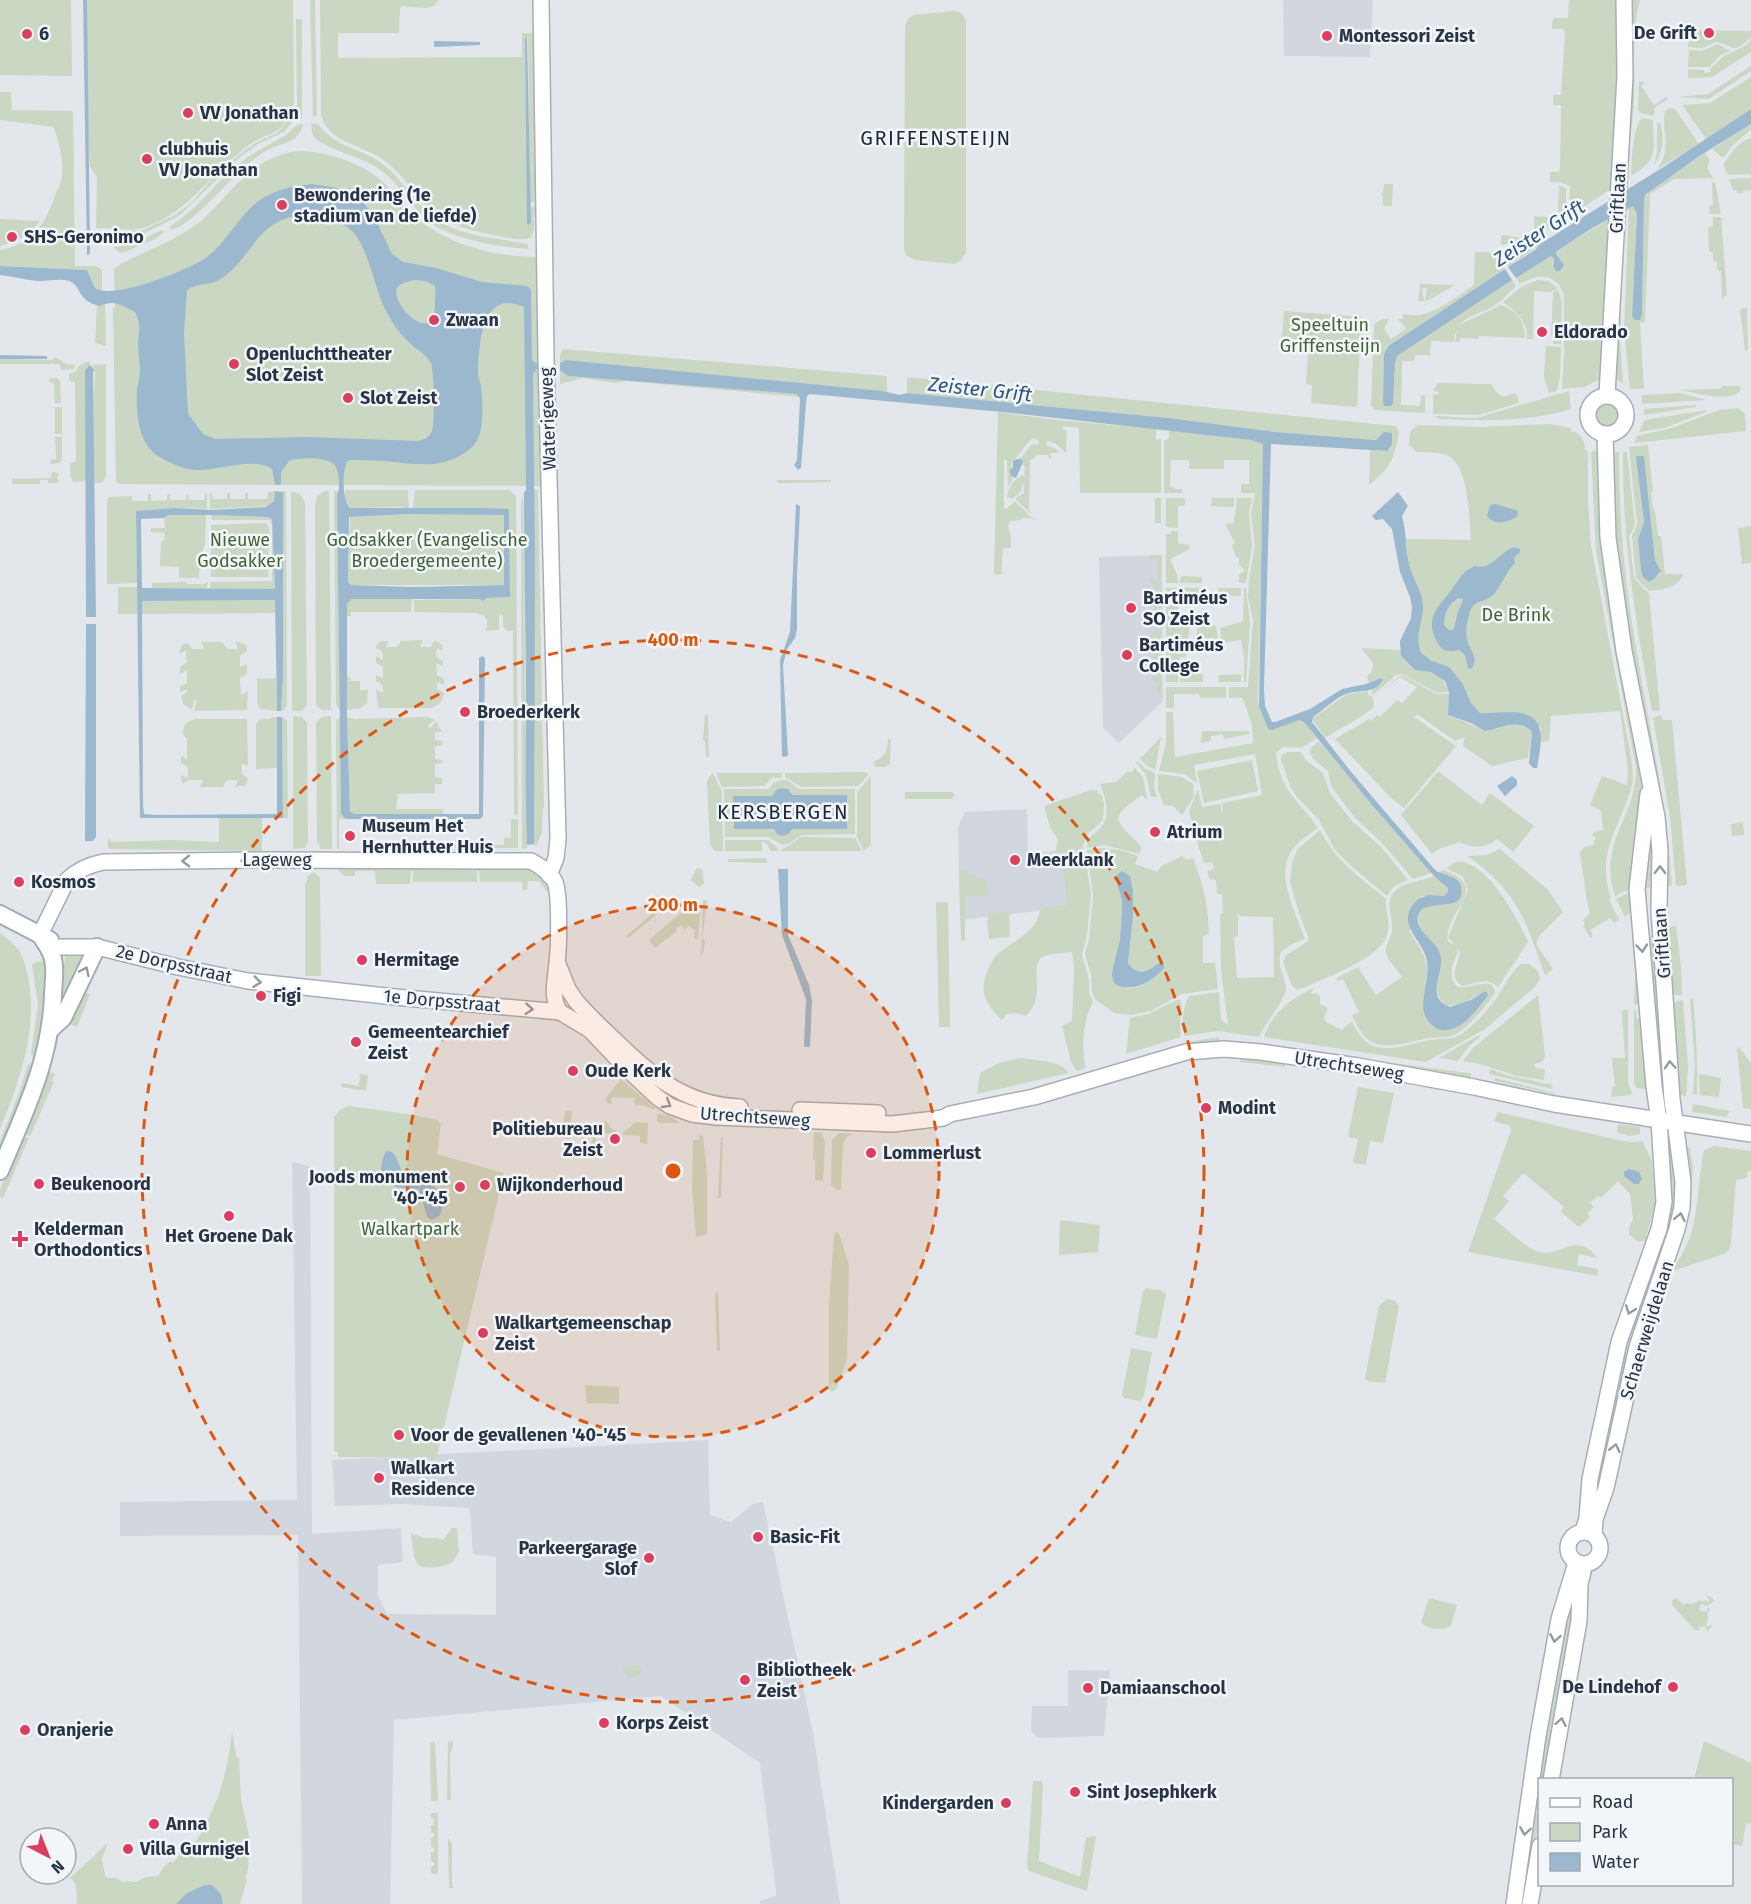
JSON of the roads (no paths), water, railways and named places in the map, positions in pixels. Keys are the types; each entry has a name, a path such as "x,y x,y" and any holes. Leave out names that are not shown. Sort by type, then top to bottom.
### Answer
{"main road":[{"path":"0,914 40,935 63,951 61,992 43,1065 0,1171"},
{"path":"40,935 53,960 51,1029"},
{"path":"51,1029 63,1018 97,947"}],"street":[{"name":"Waterigeweg","path":"541,0 546,357 558,839 549,875"},
{"name":"Griftlaan","path":"1607,395 1625,76 1624,0"},
{"path":"1607,395 1622,402 1626,418 1621,429 1605,434 1595,430 1587,417 1591,404 1601,396 1607,395"},
{"name":"Griftlaan","path":"1605,434 1608,538 1624,651 1657,817 1660,851 1659,910 1672,1099 1676,1123"},
{"name":"Griftlaan","path":"1646,764 1648,794 1637,889 1659,1121"},
{"path":"558,839 535,864 549,875 556,885 557,961 555,979 556,1007 560,1012"},
{"name":"Lageweg","path":"40,935 67,880 82,869 103,862 523,860 535,864"},
{"name":"2e Dorpsstraat","path":"60,947 97,947 213,975 324,989"},
{"name":"Utrechtseweg","path":"557,961 571,994 585,1012 648,1072 667,1086 696,1099 718,1106 731,1107 893,1114 942,1111 950,1114"},
{"name":"1e Dorpsstraat","path":"324,989 560,1012"},
{"name":"Utrechtseweg","path":"560,1012 590,1030 657,1097 680,1110 716,1117 893,1124 943,1118 950,1114 1035,1097 1186,1052 1224,1049 1358,1066 1554,1104 1751,1134"},
{"name":"Schaerweijdelaan","path":"1588,1533 1590,1479 1619,1342 1662,1218 1664,1188 1659,1121"},
{"name":"Schaerweijdelaan","path":"1588,1533 1606,1488 1638,1347 1679,1218 1683,1182 1676,1123"},
{"path":"1588,1533 1600,1543 1600,1554 1591,1563 1580,1564 1569,1555 1569,1544 1574,1536 1588,1533"},
{"path":"1551,1778 1579,1622 1580,1564"},
{"path":"1514,1904 1538,1736 1559,1619 1580,1564"},
{"path":"1530,1904 1538,1852"}],"water":[{"path":"83,0 87,0 89,255 87,255"},
{"path":"527,36 531,223 529,225 527,224 525,40"},
{"path":"434,41 480,42 480,45 434,47"},
{"path":"1751,109 1751,124 1701,155 1646,194 1640,320 1635,320 1632,316 1637,214 1633,206 1594,227 1557,251 1556,254 1564,265 1560,271 1556,271 1553,266 1554,259 1551,256 1516,278 1508,267 1535,250 1540,244"},
{"path":"312,184 348,192 363,203 373,214 392,254 403,262 436,268 482,282 527,286 531,289 532,360 537,364 537,369 533,374 534,844 527,845 526,824 524,307 510,303 499,305 485,322 478,374 481,385 482,422 477,441 471,448 457,457 437,463 350,460 345,467 344,479 345,499 350,508 509,509 510,597 487,598 483,601 479,599 352,599 347,604 350,811 354,814 479,814 479,658 483,656 485,658 483,816 480,819 346,819 341,814 337,495 339,484 335,465 320,459 290,460 281,472 281,485 275,485 272,469 265,465 246,464 196,470 162,459 146,443 139,426 137,389 140,371 139,328 135,312 118,304 109,303 100,306 92,303 83,297 76,286 69,281 37,281 0,275 0,266 87,270 95,288 104,291 134,287 169,276 207,257 246,213 266,196 291,187","holes":["311,214 327,217 348,227 358,238 389,317 403,336 431,363 434,418 432,431 426,438 418,441 307,437 215,439 203,434 188,414 184,333 187,290 222,278 234,268 268,229 293,217","414,280 426,281 435,286 434,314 427,323 415,320 398,301 396,294 398,286","409,514 504,515 504,585 412,587 351,585 348,582 349,517"]},
{"path":"1505,269 1512,280 1397,356 1393,403 1391,406 1384,406 1384,354 1388,346"},
{"path":"0,355 47,356 47,359 0,359"},
{"path":"566,360 882,391 900,395 907,393 1169,418 1275,432 1376,440 1384,432 1392,433 1392,444 1388,451 1271,444 1265,706 1272,722 1275,722 1310,709 1342,689 1381,678 1383,680 1373,689 1340,697 1313,717 1312,722 1352,773 1436,871 1455,878 1460,883 1461,893 1459,899 1454,903 1424,908 1419,913 1419,925 1436,946 1441,957 1437,985 1438,998 1450,1007 1471,1000 1485,991 1488,994 1487,997 1467,1020 1455,1028 1440,1030 1431,1024 1423,1009 1427,962 1409,924 1408,916 1418,899 1428,895 1444,896 1448,888 1434,876 1373,806 1305,723 1299,720 1272,730 1268,729 1259,706 1263,444 1251,440 1002,412 810,394 807,396 806,404 801,468 798,470 794,465 797,460 800,399 797,394 568,376 560,370 560,363"},
{"path":"90,365 95,370 93,372 96,617 86,617 85,370"},
{"path":"1636,456 1644,456 1655,560 1661,571 1649,582 1643,577 1641,570 1638,539 1644,522"},
{"path":"1017,459 1023,462 1016,478 1011,476 1010,471 1013,461"},
{"path":"275,491 283,492 281,711 277,711 275,600 142,601 143,805 144,814 156,815 277,814 277,717 282,717 283,818 140,818 136,511 266,507 274,501","holes":["168,515 268,517 272,519 275,589 142,588 141,519 164,518"]},
{"path":"1398,492 1408,506 1402,516 1407,554 1411,572 1423,601 1418,640 1421,653 1432,661 1449,667 1462,683 1471,703 1480,713 1522,713 1537,722 1541,738 1537,768 1533,768 1529,763 1532,732 1521,725 1510,725 1485,731 1448,715 1449,692 1445,681 1431,672 1415,670 1401,656 1400,641 1411,618 1410,597 1400,572 1392,529 1383,519 1376,520 1372,516"},
{"path":"796,504 800,506 797,630 795,638 787,649 783,665 788,756 782,757 780,660 790,632"},
{"path":"1496,504 1518,511 1517,517 1494,522 1487,516 1490,505"},
{"path":"1514,547 1520,549 1514,558 1515,563 1493,595 1473,606 1469,615 1466,636 1473,654 1474,661 1471,669 1468,668 1465,655 1459,650 1446,650 1438,644 1433,632 1433,618 1438,607 1464,573 1475,566 1491,564","holes":["1458,598 1463,599 1455,626 1453,630 1449,630 1444,625 1447,610"]},
{"path":"86,624 96,624 96,837 93,841 85,841"},
{"path":"1512,776 1517,780 1517,785 1505,796 1497,786"},
{"path":"788,789 793,795 847,795 847,829 792,829 783,836 777,834 774,829 734,829 733,796 772,796 776,790"},
{"path":"778,869 788,869 788,935 809,985 812,1001 810,1047 804,1047 806,999 782,935"},
{"path":"1122,871 1130,876 1133,891 1133,917 1128,963 1139,972 1147,971 1159,963 1164,965 1164,968 1154,978 1130,987 1116,985 1112,972 1120,939 1122,913 1122,901 1116,879"},
{"path":"386,1151 392,1152 409,1180 413,1182 423,1177 431,1183 441,1199 440,1215 432,1220 427,1217 419,1189 396,1187 384,1181 381,1166"},
{"path":"1629,1169 1639,1172 1642,1178 1639,1184 1634,1184 1624,1176 1624,1172"},
{"path":"205,1885 212,1885 221,1894 223,1904 176,1904 187,1893"}],"place":[{"name":"De Grift","path":"1709,33"},
{"name":"6","path":"27,34"},
{"name":"Montessori Zeist","path":"1327,36"},
{"name":"VV Jonathan","path":"188,113"},
{"name":"clubhuis VV Jonathan","path":"147,159"},
{"name":"Bewondering (1e stadium van de liefde)","path":"282,205"},
{"name":"SHS-Geronimo","path":"12,237"},
{"name":"Zwaan","path":"434,320"},
{"name":"Eldorado","path":"1542,332"},
{"name":"Openluchttheater Slot Zeist","path":"234,364"},
{"name":"Slot Zeist","path":"348,398"},
{"name":"Bartiméus SO Zeist","path":"1131,608"},
{"name":"Bartiméus College","path":"1127,655"},
{"name":"Broederkerk","path":"465,712"},
{"name":"Atrium","path":"1155,832"},
{"name":"Museum Het Hernhutter Huis","path":"350,836"},
{"name":"Meerklank","path":"1015,860"},
{"name":"Kosmos","path":"19,882"},
{"name":"Hermitage","path":"362,960"},
{"name":"Figi","path":"261,996"},
{"name":"Gemeentearchief Zeist","path":"356,1042"},
{"name":"Oude Kerk","path":"573,1071"},
{"name":"Modint","path":"1206,1108"},
{"name":"Politiebureau Zeist","path":"615,1139"},
{"name":"Lommerlust","path":"871,1153"},
{"name":"Beukenoord","path":"39,1184"},
{"name":"Wijkonderhoud","path":"485,1185"},
{"name":"Joods monument '40-'45","path":"460,1187"},
{"name":"Het Groene Dak","path":"229,1216"},
{"name":"Kelderman Orthodontics","path":"20,1239"},
{"name":"Walkartgemeenschap Zeist","path":"483,1333"},
{"name":"Voor de gevallenen '40-'45","path":"399,1435"},
{"name":"Walkart Residence","path":"379,1478"},
{"name":"Basic-Fit","path":"758,1537"},
{"name":"Parkeergarage Slof","path":"649,1558"},
{"name":"Bibliotheek Zeist","path":"745,1680"},
{"name":"De Lindehof","path":"1673,1687"},
{"name":"Damiaanschool","path":"1088,1688"},
{"name":"Korps Zeist","path":"604,1723"},
{"name":"Oranjerie","path":"25,1730"},
{"name":"Sint Josephkerk","path":"1075,1792"},
{"name":"Kindergarden","path":"1006,1803"},
{"name":"Anna","path":"154,1824"},
{"name":"Villa Gurnigel","path":"128,1849"}],"district":[{"name":"GRIFFENSTEIJN","path":"936,138"},
{"name":"KERSBERGEN","path":"783,812"}],"water label":[{"name":"Zeister Grift","path":"1539,233"},
{"name":"Zeister Grift","path":"980,389"}],"park label":[{"name":"Speeltuin Griffensteijn","path":"1330,335"},
{"name":"Nieuwe Godsakker","path":"240,550"},
{"name":"Godsakker (Evangelische Broedergemeente)","path":"427,550"},
{"name":"De Brink","path":"1516,615"},
{"name":"Walkartpark","path":"410,1229"}]}
